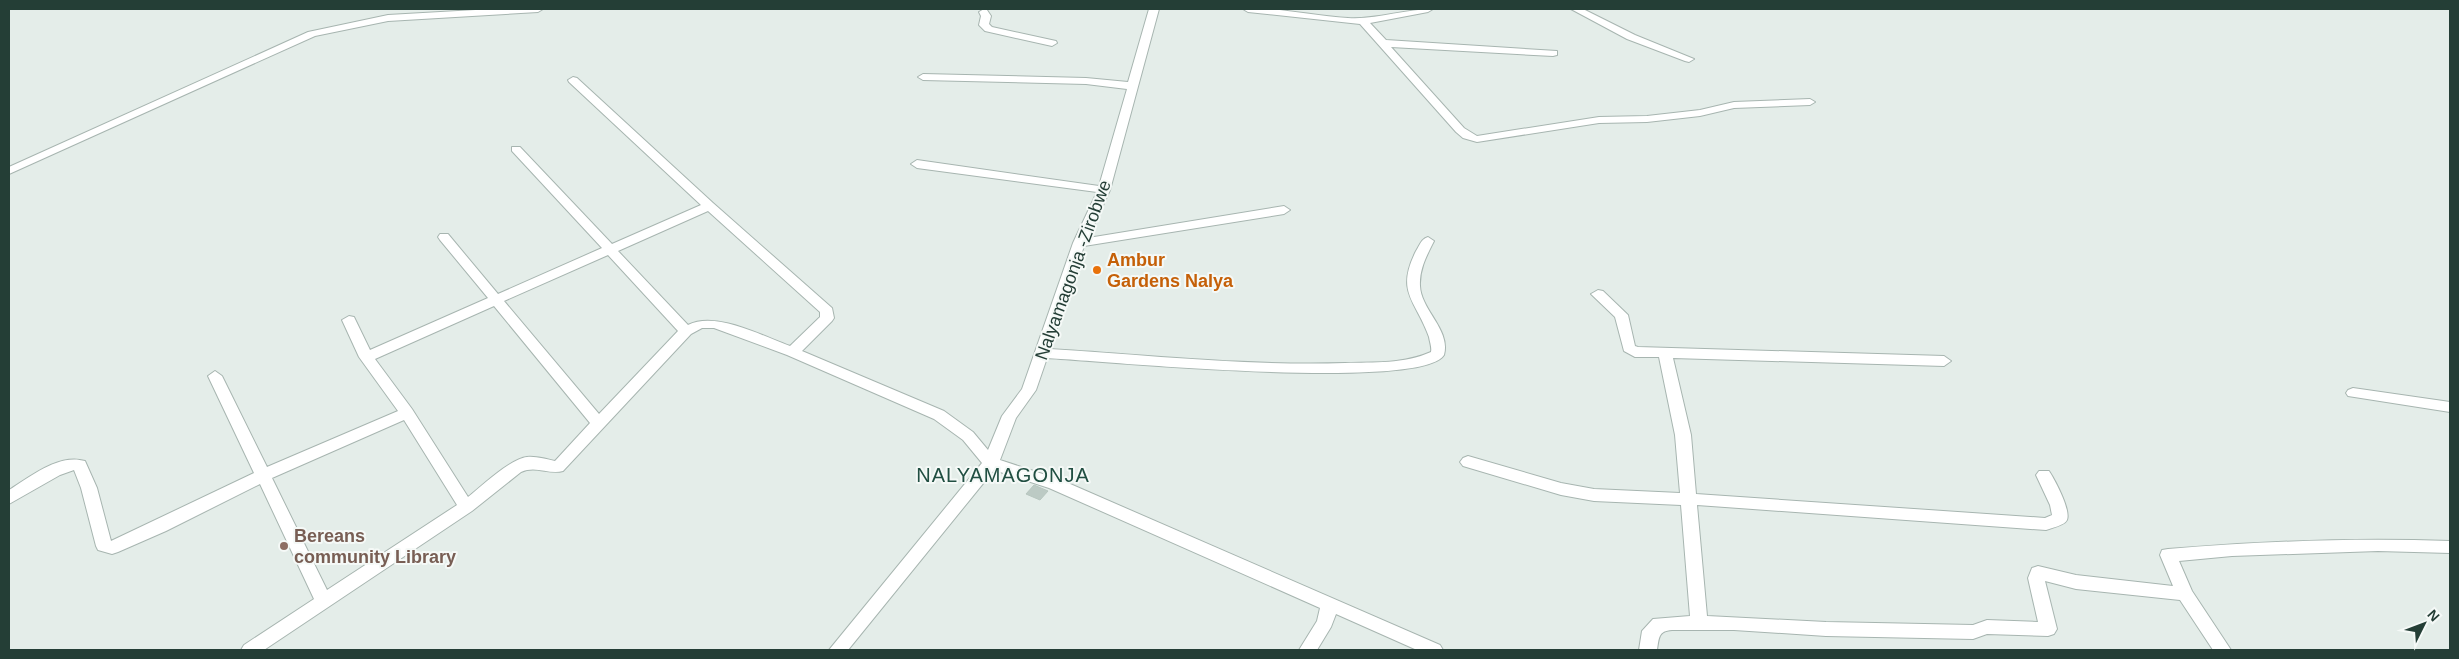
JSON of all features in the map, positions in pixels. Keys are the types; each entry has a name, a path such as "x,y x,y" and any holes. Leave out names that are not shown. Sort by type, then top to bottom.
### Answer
{"street":[{"path":"9,171 312,34 388,18 538,9"},
{"name":"Nalyamagonja -Zirobwe","path":"838,650 992,463 1008,416 1028,390 1079,243 1104,190 1154,9"},
{"path":"1248,9 1348,21 1364,21 1428,9"},
{"path":"1576,9 1631,37 1689,59"},
{"path":"984,12 986,16 984,25 989,29 1052,43"},
{"path":"1364,21 1460,130 1467,136 1477,139 1599,120 1647,119 1700,114 1734,105 1810,102"},
{"path":"1383,43 1553,53"},
{"path":"923,78 1086,81 1132,86"},
{"path":"573,80 709,206 827,311 826,318 792,352"},
{"path":"516,149 576,211 608,251 686,331"},
{"path":"917,164 1030,178 1104,190"},
{"path":"366,357 494,299 709,206"},
{"path":"1079,243 1284,210"},
{"path":"444,237 598,424"},
{"path":"1042,353 1292,370 1400,365 1429,359 1437,355 1438,348 1414,295 1412,277 1418,259 1428,241"},
{"path":"1598,294 1621,315 1631,350 1664,353 1944,361"},
{"path":"349,320 366,357 407,412 466,506"},
{"path":"250,650 466,506 503,477 528,462 558,467 686,331 700,324 715,324 792,352 938,415 968,436 992,463 1055,484 1434,650"},
{"path":"1664,353 1683,435 1699,623"},
{"path":"216,376 262,476 324,601"},
{"path":"2353,393 2450,407"},
{"path":"9,498 65,466 76,464 80,466 89,488 104,546 112,548 160,527 262,476 407,412"},
{"path":"1468,462 1561,489 1594,495 1689,499 2046,524 2060,518 2058,505 2044,476"},
{"path":"2222,650 2185,594 2168,555 2232,550 2378,545 2450,547"},
{"path":"1648,650 1650,630 1659,624 1699,623 1826,630 1973,632 1987,627 2048,629 2036,578 2038,573 2076,582 2185,594"},
{"path":"1308,650 1325,622 1330,604"}],"building":[{"path":"1034,485 1048,491 1040,500 1026,494"}],"place":[{"name":"Ambur Gardens Nalya","path":"1097,270"},
{"name":"Bereans community Library","path":"284,546"}],"district":[{"name":"NALYAMAGONJA","path":"1003,475"}]}
